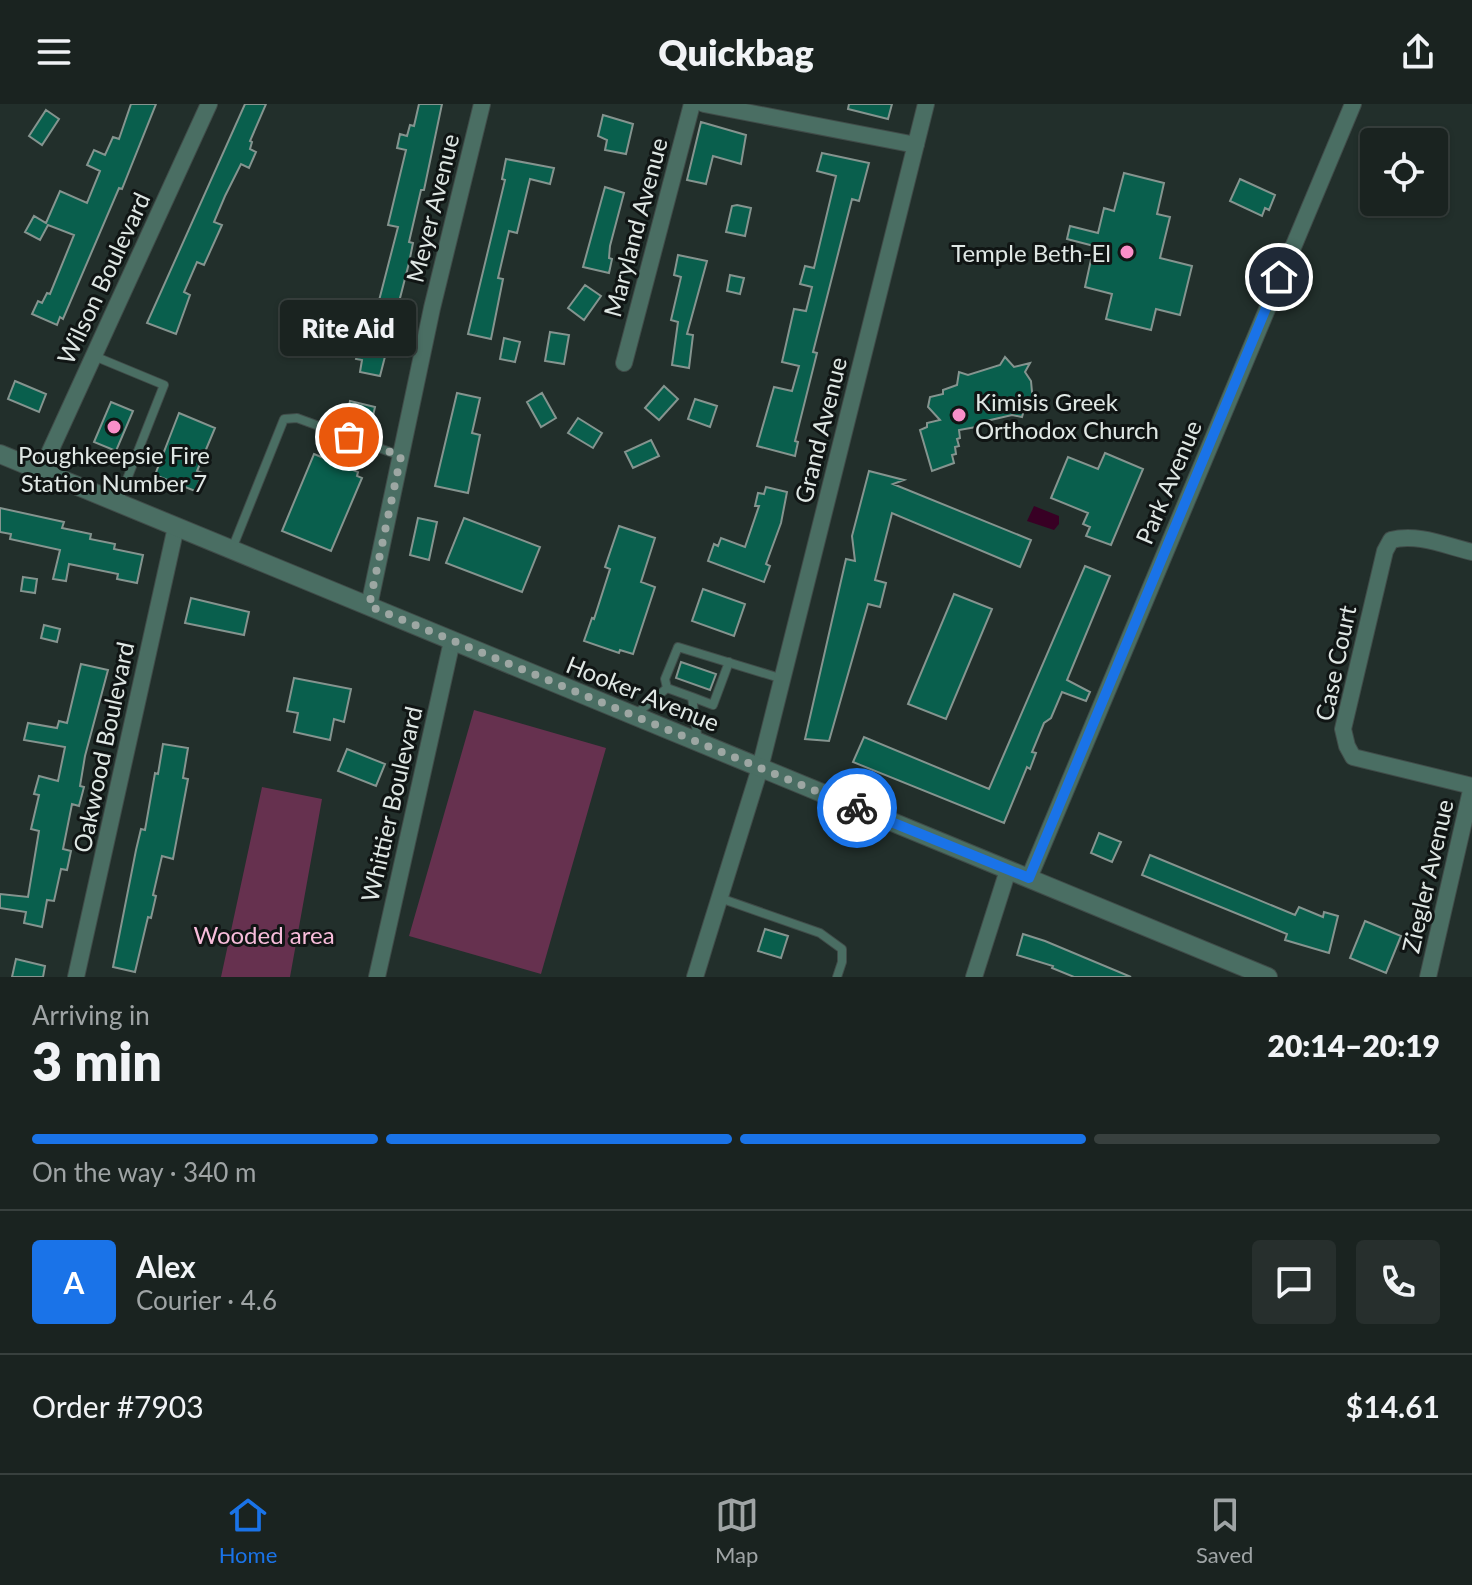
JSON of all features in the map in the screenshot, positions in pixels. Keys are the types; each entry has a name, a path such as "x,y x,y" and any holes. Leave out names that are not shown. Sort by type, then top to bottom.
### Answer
{"street":[{"name":"Wilson Boulevard","path":"41,471 209,104"},
{"name":"Meyer Avenue","path":"369,606 432,308 482,104"},
{"name":"Maryland Avenue","path":"624,363 692,104"},
{"path":"704,104 916,145"},
{"name":"Grand Avenue","path":"695,977 760,768 926,104"},
{"name":"Park Avenue","path":"1029,878 1353,104"},
{"name":"Hooker Avenue","path":"0,454 1259,975"},
{"name":"Oakwood Boulevard","path":"76,977 176,527"},
{"name":"Case Court","path":"1472,552 1419,539 1405,537 1391,540 1385,551 1343,729 1353,757 1472,786"},
{"name":"Whittier Boulevard","path":"377,977 452,641"},
{"name":"Ziegler Avenue","path":"1428,977 1472,786"},
{"path":"974,977 1008,870"}],"lane":[{"path":"94,356 164,385 118,503"},
{"path":"232,550 284,419 297,418 401,456"},
{"path":"667,688 665,679 678,647 783,679"},
{"path":"667,688 713,705 729,662"},
{"path":"634,716 667,688"},
{"path":"692,697 698,742"},
{"path":"720,898 820,933 842,949 837,977"}],"green space":[{"path":"474,710 606,748 541,974 409,936"},
{"name":"Wooded area","path":"262,787 322,799 290,977 221,977"}],"shaded area":[{"path":"1034,506 1059,516 1059,524 1054,530 1027,521"}],"building":[{"path":"131,104 156,104 122,189 119,188 63,319 60,317 57,325 32,314 38,301 42,303 47,293 50,294 74,235 48,225 40,240 25,232 34,216 46,223 60,191 87,203 100,171 87,165 94,150 105,155 113,137 119,139"},
{"path":"245,104 266,104 250,141 250,149 256,152 249,168 241,164 225,196 214,222 222,225 204,265 197,262 184,292 190,295 176,334 147,323"},
{"path":"419,104 442,104 424,190 421,190 409,242 413,243 409,263 380,376 360,372 362,360 356,359 359,345 367,347 398,227 388,225 406,150 397,148 400,134 407,136 410,125 414,126"},
{"path":"849,104 892,104 888,119 848,109"},
{"path":"46,110 59,119 42,145 29,136"},
{"path":"603,115 633,124 626,154 605,150 607,140 598,136"},
{"path":"701,122 746,135 741,164 713,156 706,184 687,180"},
{"path":"822,153 869,163 859,201 852,199 813,352 817,353 795,441 798,442 795,456 757,446 774,387 792,391 799,366 782,362 794,309 806,311 812,287 800,284 805,266 814,268 836,176 817,171"},
{"path":"506,159 554,168 550,184 530,179 517,233 509,231 498,278 503,279 491,339 468,334 505,180 502,179"},
{"name":"Temple Beth-El","path":"1124,173 1164,183 1157,214 1170,217 1160,258 1192,266 1180,315 1156,309 1151,330 1106,319 1112,294 1085,287 1094,246 1067,239 1070,226 1098,233 1104,208 1114,211"},
{"path":"1240,179 1275,195 1269,210 1265,208 1262,216 1230,201"},
{"path":"605,187 624,193 610,246 609,258 612,259 609,273 583,267"},
{"path":"732,206 751,208 745,236 726,232"},
{"path":"678,255 707,261 687,334 693,335 689,368 672,365 678,322 671,320 681,277 674,275"},
{"path":"730,275 744,278 740,294 727,291"},
{"path":"585,285 601,296 584,320 568,308"},
{"path":"550,332 569,335 564,364 545,361"},
{"path":"504,338 520,342 515,362 500,359"},
{"name":"Kimisis Greek Orthodox Church","path":"1005,357 1014,367 1030,363 1025,372 1039,402 1026,403 1022,417 1012,415 959,430 959,446 955,447 956,454 952,455 954,463 932,471 920,430 927,427 927,423 940,420 928,407 930,397 943,394 943,390 957,385 959,372 968,375 1000,365"},
{"path":"15,381 46,394 39,412 8,399"},
{"path":"664,386 678,399 659,420 645,408"},
{"path":"457,393 480,398 472,433 480,435 468,493 435,486"},
{"path":"542,393 556,418 541,427 527,402"},
{"path":"695,399 717,406 710,427 688,419"},
{"path":"350,401 375,407 370,429 345,424"},
{"name":"Poughkeepsie Fire Station Number 7","path":"111,402 133,411 116,451 94,442"},
{"path":"179,413 215,428 197,471 203,473 195,491 155,475"},
{"path":"578,418 602,433 593,448 568,433"},
{"path":"651,440 659,456 633,468 625,452"},
{"path":"1105,453 1143,469 1111,545 1086,536 1090,527 1083,524 1088,513 1051,498 1068,457 1098,469"},
{"path":"314,454 358,472 357,476 362,478 331,551 282,531"},
{"path":"869,471 904,480 893,484 1031,540 1020,567 892,513 875,580 886,583 880,607 868,604 829,741 805,739 846,559 855,561 852,536"},
{"path":"766,487 787,492 781,523 766,564 770,566 764,582 708,561 714,544 718,546 721,538 745,547 759,506 755,506 758,493 764,494"},
{"path":"0,508 64,522 62,528 91,534 90,539 115,544 114,549 143,555 137,583 117,579 118,574 69,564 66,581 53,579 60,550 10,539 11,534 0,532"},
{"path":"418,518 437,522 429,560 410,555"},
{"path":"464,518 540,547 522,592 446,563"},
{"path":"619,526 655,538 641,582 655,587 633,654 620,650 619,653 584,641 610,569 605,567"},
{"path":"1085,566 1110,576 1067,680 1090,692 1086,701 1062,692 1051,718 1044,723 1032,752 1036,753 1030,769 1027,767 1004,823 853,762 864,737 989,789"},
{"path":"23,577 37,579 35,593 21,591"},
{"path":"703,589 745,604 734,636 692,621"},
{"path":"954,594 992,609 946,719 908,704"},
{"path":"191,598 249,612 244,635 185,623"},
{"path":"44,625 60,629 57,642 41,638"},
{"path":"681,662 716,674 710,690 676,678"},
{"path":"81,664 108,670 85,756 80,786 84,787 79,806 72,804 63,849 71,851 67,870 61,869 54,901 47,900 42,927 24,923 26,912 0,908 0,894 28,897 39,831 31,829 39,795 34,794 39,776 58,781 65,747 24,740 28,723 57,728 59,721 67,723"},
{"path":"294,678 351,689 344,722 334,719 330,740 294,732 298,713 287,711"},
{"path":"163,744 188,748 183,778 188,779 173,859 162,856 151,918 148,917 135,972 113,967 136,850 141,829 145,830"},
{"path":"347,749 385,764 376,786 338,771"},
{"path":"1099,833 1121,842 1112,862 1091,853"},
{"path":"1150,855 1295,915 1299,907 1323,917 1324,912 1338,916 1329,953 1285,940 1287,934 1142,875"},
{"path":"1365,921 1401,936 1386,973 1350,958"},
{"path":"765,929 788,936 781,958 758,951"},
{"path":"1023,934 1131,977 1074,977 1053,966 1017,955"},
{"path":"16,959 45,966 43,977 12,977"}],"way so far":[{"path":"349,437 401,456 369,606 857,808"}],"place":[{"name":"Temple Beth-El","path":"1127,252"},
{"name":"Kimisis Greek Orthodox Church","path":"959,415"},
{"name":"Poughkeepsie Fire Station Number 7","path":"114,427"},
{"name":"Rite Aid","path":"349,437"}],"route":[{"path":"857,808 1029,878 1279,277"}]}
